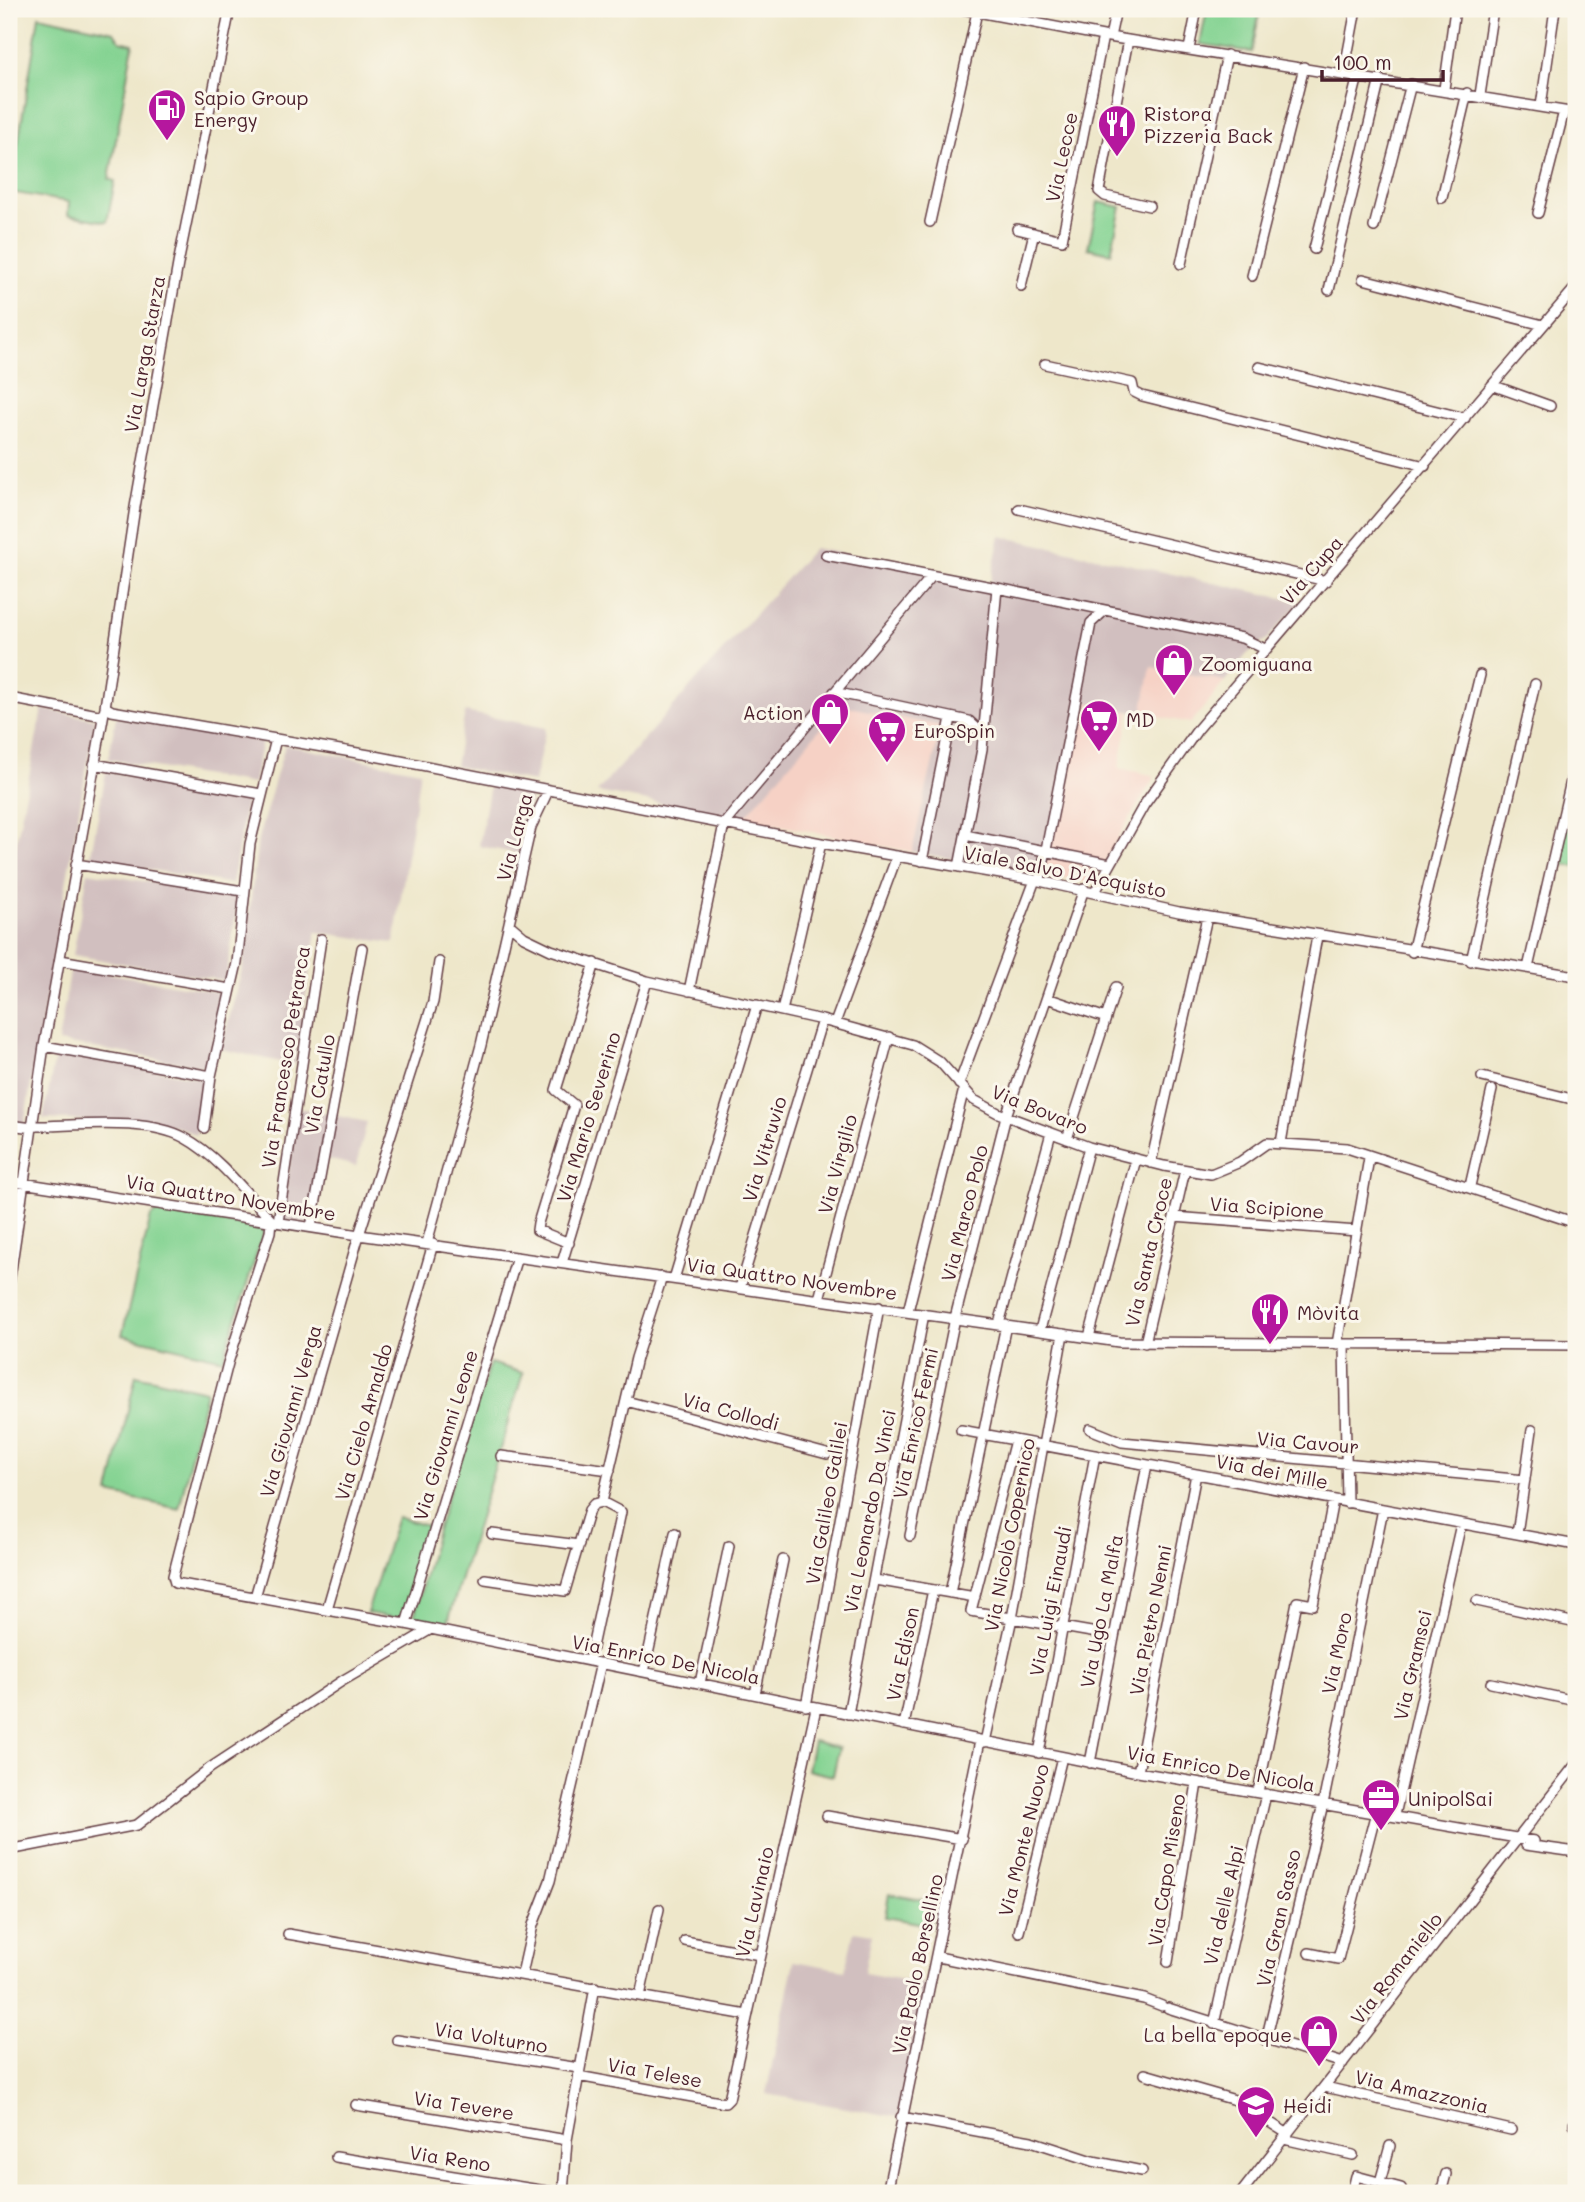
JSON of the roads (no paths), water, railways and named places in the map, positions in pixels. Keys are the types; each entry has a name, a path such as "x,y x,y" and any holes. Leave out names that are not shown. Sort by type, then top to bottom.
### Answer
{"street":[{"name":"Via Larga Starza","path":"9,1284 44,1046 104,711 135,507 178,264 230,9"},
{"path":"962,9 1128,40 1444,89 1576,113"},
{"path":"1107,36 1116,9"},
{"path":"1189,49 1197,9"},
{"path":"1344,73 1356,9"},
{"path":"1444,89 1455,9"},
{"path":"1480,95 1493,9"},
{"path":"1541,106 1555,9"},
{"path":"930,222 977,12"},
{"name":"Via Lecce","path":"1017,229 1062,240 1107,36"},
{"path":"1128,40 1099,191 1105,196 1149,206"},
{"path":"1181,264 1227,55"},
{"path":"1252,276 1304,67"},
{"path":"1314,249 1358,76"},
{"path":"1329,290 1380,79"},
{"path":"1374,226 1411,84"},
{"path":"1442,198 1467,93"},
{"path":"1538,213 1564,111"},
{"path":"1021,286 1034,233"},
{"path":"1363,279 1544,325"},
{"name":"Via Cupa","path":"1096,892 1110,864 1170,767 1265,649 1576,288"},
{"path":"1045,364 1132,383 1135,391 1142,396 1425,466"},
{"path":"1259,367 1465,418"},
{"path":"1492,385 1550,405"},
{"path":"1019,509 1326,581"},
{"path":"826,555 1242,638 1254,641 1265,649"},
{"path":"689,991 724,824 932,576"},
{"path":"959,867 984,734 997,588"},
{"path":"1081,606 1091,623"},
{"path":"908,1311 962,1086 1038,880 1046,850 1091,623 1104,611"},
{"path":"1412,952 1480,675"},
{"path":"1471,961 1535,684"},
{"path":"834,692 969,721 984,734"},
{"name":"Via Larga","path":"9,698 112,710 548,792 531,827 510,925 430,1244"},
{"path":"969,721 986,713"},
{"path":"922,861 951,718"},
{"path":"204,1128 211,1076 237,963 243,891 261,794 276,739"},
{"path":"1528,968 1576,760"},
{"path":"94,764 261,794"},
{"name":"Viale Salvo D'Acquisto","path":"548,792 1038,880 1208,917 1412,952 1576,976"},
{"path":"965,835 1110,864"},
{"path":"782,1012 821,843"},
{"path":"835,1023 897,856"},
{"path":"76,863 243,891"},
{"name":"Via Marco Polo","path":"955,1318 1006,1116 1084,889"},
{"path":"1151,1163 1208,917"},
{"name":"Via Bovaro","path":"510,925 524,937 551,950 648,981 835,1023 913,1045 940,1062 974,1100 1006,1116 1089,1147 1151,1163 1211,1174 1240,1162 1267,1143 1347,1148 1370,1158 1470,1186 1576,1223"},
{"path":"1281,1143 1317,936"},
{"name":"Via Francesco Petrarca","path":"274,1221 321,939"},
{"name":"Via Catullo","path":"311,1227 362,948"},
{"path":"60,960 230,989"},
{"name":"Via Giovanni Verga","path":"255,1597 359,1235 433,1002 439,962"},
{"path":"569,1243 537,1230 574,1105 556,1090 595,963"},
{"name":"Via Mario Severino","path":"562,1263 648,981"},
{"path":"1067,1139 1116,987"},
{"path":"1047,998 1106,1018"},
{"path":"674,1279 757,1005"},
{"name":"Via Vitruvio","path":"740,1288 822,1020"},
{"name":"Via Virgilio","path":"819,1299 889,1037"},
{"path":"44,1046 211,1076"},
{"path":"1482,1077 1576,1100"},
{"path":"1470,1186 1492,1090"},
{"path":"9,1125 136,1127 167,1131 201,1148 274,1221"},
{"path":"950,1593 985,1434 1002,1325 1051,1133"},
{"path":"1040,1330 1089,1147"},
{"path":"1347,1503 1341,1344 1370,1158"},
{"path":"1089,1337 1136,1159"},
{"name":"Via Santa Croce","path":"1145,1342 1185,1170"},
{"name":"Via Quattro Novembre","path":"9,1181 359,1235 1089,1337 1145,1342 1576,1345"},
{"name":"Via Scipione","path":"1174,1217 1357,1231"},
{"name":"Via Enrico De Nicola","path":"274,1221 228,1363 173,1576 175,1583 406,1624 1090,1763 1395,1815 1576,1852"},
{"name":"Via Cielo Arnaldo","path":"327,1609 430,1244"},
{"name":"Via Giovanni Leone","path":"406,1624 517,1257"},
{"path":"602,1502 626,1401 662,1277"},
{"name":"Via Galileo Galilei","path":"811,1707 879,1307"},
{"name":"Via Leonardo Da Vinci","path":"848,1714 924,1314"},
{"name":"Via Enrico Fermi","path":"910,1536 955,1318"},
{"name":"Via Nicolò Copernico","path":"983,1742 1012,1618 1063,1334"},
{"name":"Via Collodi","path":"626,1401 827,1454"},
{"name":"Via Cavour","path":"1090,1429 1122,1441 1525,1480"},
{"name":"Via dei Mille","path":"961,1430 1576,1545"},
{"path":"1517,1534 1532,1430"},
{"path":"1016,1440 971,1611 1114,1636"},
{"name":"Via Luigi Einaudi","path":"1038,1753 1095,1455"},
{"path":"502,1456 610,1470"},
{"name":"Via Ugo La Malfa","path":"1090,1763 1147,1465"},
{"name":"Via Pietro Nenni","path":"1138,1772 1196,1475"},
{"name":"Via delle Alpi","path":"1214,2024 1262,1793 1297,1602 1313,1605 1333,1500"},
{"path":"485,1579 565,1591 589,1510 594,1503 602,1502 621,1512 589,1661"},
{"name":"Via Moro","path":"1322,1804 1383,1509"},
{"name":"Via Gramsci","path":"1395,1815 1461,1524"},
{"path":"644,1672 675,1533"},
{"path":"492,1534 579,1545"},
{"path":"700,1683 729,1546"},
{"path":"755,1694 783,1560"},
{"path":"875,1580 975,1597"},
{"name":"Via Edison","path":"904,1725 933,1590"},
{"path":"1477,1601 1576,1623"},
{"path":"9,1850 137,1825 210,1768 342,1681 431,1629"},
{"path":"522,1973 533,1925 550,1881 601,1663"},
{"path":"1491,1683 1576,1701"},
{"name":"Via Lavinaio","path":"725,2103 729,2099 811,1707"},
{"name":"Via Paolo Borsellino","path":"887,2193 901,2117 983,1742"},
{"name":"Via Monte Nuovo","path":"1018,1932 1062,1757"},
{"name":"Via Romaniello","path":"1241,2193 1576,1764"},
{"name":"Via Capo Miseno","path":"1168,1962 1198,1783"},
{"name":"Via Gran Sasso","path":"1266,2040 1322,1804"},
{"path":"1308,1953 1338,1959 1376,1812"},
{"path":"827,1816 962,1839"},
{"path":"1526,1830 1536,1843"},
{"path":"640,1996 659,1909"},
{"path":"288,1934 522,1973 747,2015"},
{"path":"685,1941 760,1955"},
{"path":"937,1957 1144,1998 1214,2024 1343,2063"},
{"path":"561,2193 567,2140 595,1987"},
{"name":"Via Volturno","path":"397,2040 579,2072"},
{"name":"Via Telese","path":"579,2072 725,2103"},
{"path":"1145,2074 1235,2100 1286,2137 1353,2155"},
{"name":"Via Amazzonia","path":"1325,2087 1511,2130"},
{"name":"Via Tevere","path":"356,2105 567,2140"},
{"path":"901,2117 1031,2141 1093,2161 1142,2171"},
{"path":"1380,2182 1390,2146"},
{"name":"Via Reno","path":"336,2157 561,2193"},
{"path":"1441,2193 1446,2174"},
{"path":"1352,2193 1356,2176 1401,2188"},
{"path":"1558,2191 1569,2193"}],"place":[{"name":"Sapio Group Energy","path":"167,142"},
{"name":"Ristora Pizzeria Back","path":"1117,158"},
{"name":"Zoomiguana","path":"1174,697"},
{"name":"Action","path":"830,746"},
{"name":"MD","path":"1099,753"},
{"name":"EuroSpin","path":"887,764"},
{"name":"Mòvita","path":"1270,1346"},
{"name":"UnipolSai","path":"1381,1832"},
{"name":"La bella epoque","path":"1319,2068"},
{"name":"Heidi","path":"1256,2139"}]}
